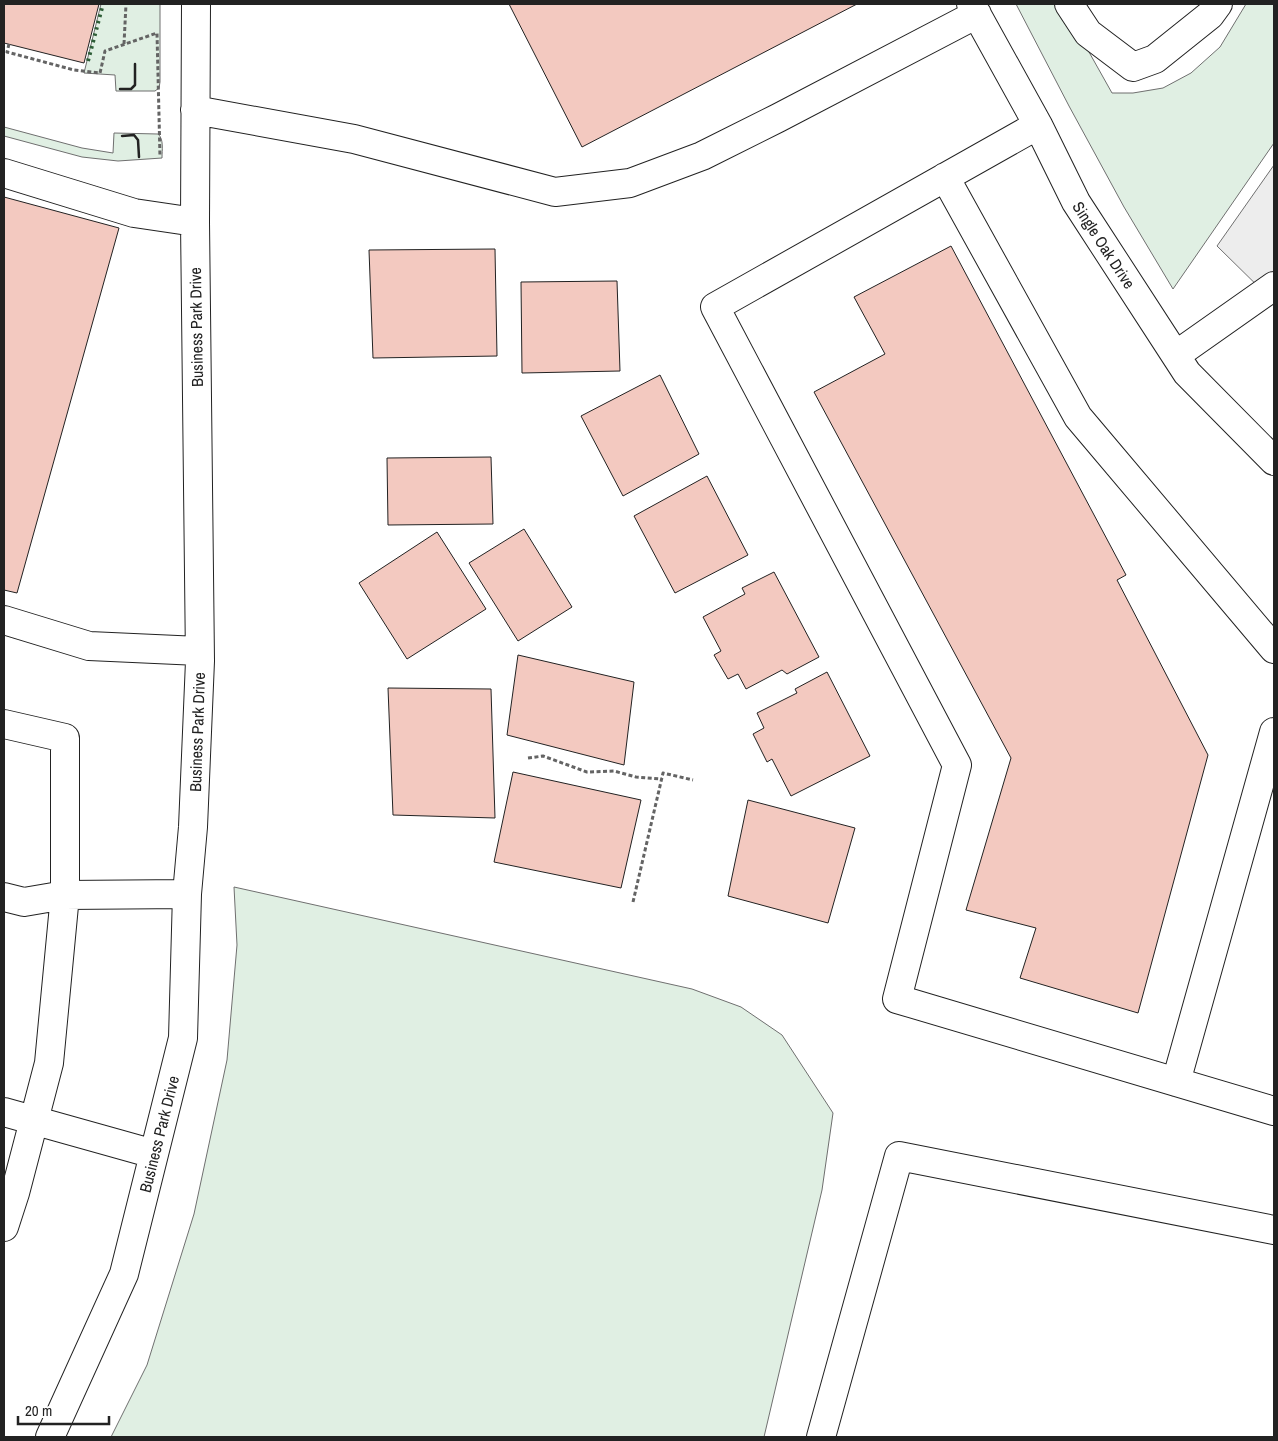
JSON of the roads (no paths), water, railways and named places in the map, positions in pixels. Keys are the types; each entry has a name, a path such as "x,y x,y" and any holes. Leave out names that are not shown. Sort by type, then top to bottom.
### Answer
{"street":[{"name":"Business Park Drive","path":"50,1437 124,1274 183,1038 187,894 193,827 200,651 195,222 196,4"},
{"path":"1069,4 1088,33 1133,67 1155,59 1210,15 1218,4"},
{"path":"195,110 354,138 555,192 630,183 702,156 778,118 974,9"},
{"name":"Single Oak Drive","path":"974,9 1038,125 1076,202 1187,372 1274,461"},
{"path":"1038,125 715,307 957,765 897,999 1274,1111"},
{"path":"4,173 134,213 195,222"},
{"path":"945,177 1078,417 1274,648"},
{"path":"1176,355 1274,286"},
{"path":"4,620 89,646 200,651"},
{"path":"4,724 65,738 66,895 49,1063 15,1193 4,1227"},
{"path":"1176,1082 1274,732"},
{"path":"4,897 24,902 66,895 187,894"},
{"path":"4,1112 154,1154"},
{"path":"821,1437 898,1156 1274,1230"}]}
